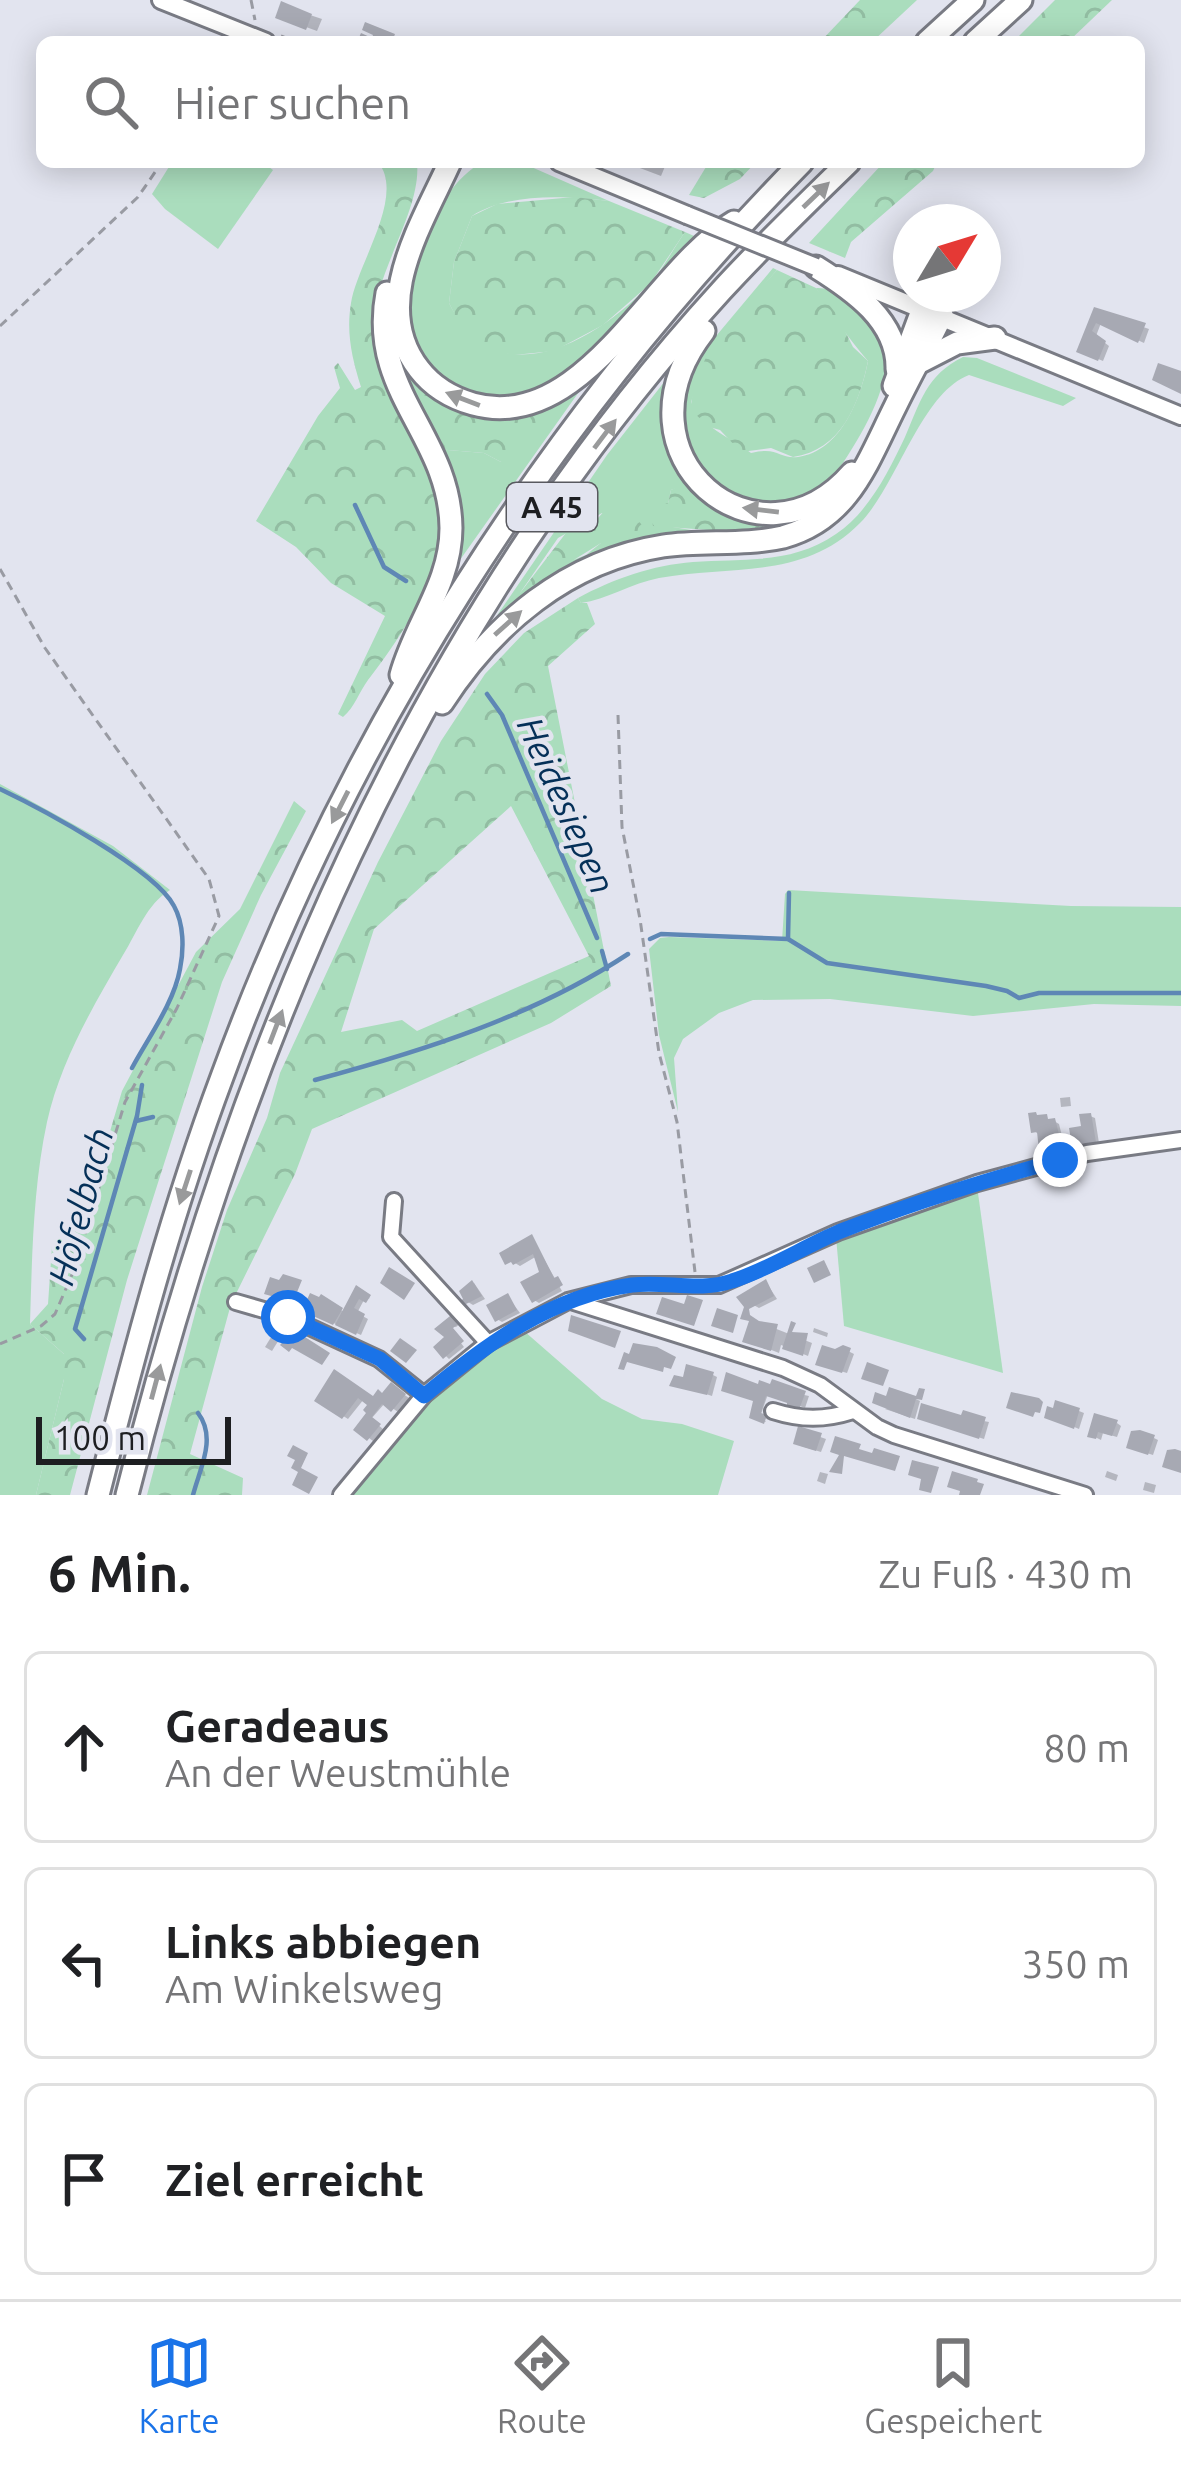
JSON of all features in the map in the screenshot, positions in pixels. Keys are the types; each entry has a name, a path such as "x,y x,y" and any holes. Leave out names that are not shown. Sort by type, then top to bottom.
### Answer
{"highway":[{"path":"934,36 973,0"},
{"path":"982,36 1021,0"},
{"name":"A 45","path":"98,1495 144,1319 222,1076 300,887 393,703 483,555 560,447 639,344 796,168"},
{"name":"A 45","path":"127,1495 177,1308 294,982 368,818 456,653 546,515 677,343 843,168"},
{"path":"435,170 400,283 399,327 409,353 428,380 462,400 497,407 542,398 574,377 622,335 710,236 755,209"},
{"path":"393,703 410,644 438,591 450,545 443,478 394,382 382,328 387,294 435,170"},
{"path":"782,227 756,270 693,345 677,377 670,422 678,452 696,478 720,498 745,510 776,513 817,502 854,471 933,312"},
{"path":"816,267 846,286 888,328 896,351 897,377"},
{"path":"368,818 387,803 460,675 517,614 572,577 638,552 680,544 766,541 814,526 838,508 856,484 917,366 934,312"},
{"path":"917,366 945,346 995,338"}],"main road":[{"path":"161,0 252,36"},
{"path":"574,168 816,267 893,293"},
{"path":"946,312 995,338 1181,416"}],"street":[{"path":"341,1495 424,1396 488,1343 568,1301 631,1285 696,1286 736,1280 838,1232 977,1183 1088,1154 1181,1140"},
{"path":"394,1201 391,1237 488,1343"},
{"path":"568,1301 783,1368 820,1385 894,1435 1084,1495"},
{"path":"236,1302 288,1317 380,1359 424,1396"},
{"path":"773,1412 796,1419 832,1418 853,1411"}],"path":[{"path":"247,34 255,18 251,0"},
{"path":"0,326 138,197 158,168"},
{"path":"0,569 45,648 209,879 218,916 177,1008 125,1102 74,1270 55,1314 41,1326 0,1344"},
{"path":"618,716 622,827 659,1053 677,1121 696,1286"}],"green space":[{"path":"860,0 917,0 878,36 826,36"},
{"path":"1055,0 1112,0 1074,36 1019,36"},
{"path":"168,168 273,170 218,249 152,194"},
{"path":"381,168 417,168 412,201 375,308 374,347 384,379 424,455 435,487 437,546 419,602 343,717 338,714 385,616 331,583 296,547 256,521 318,416 340,388 334,367 338,363 355,390 361,387 351,345 350,314 383,211 385,176"},
{"path":"534,168 609,201 521,199 472,216 454,262 449,303 469,332 492,348 518,354 546,352 601,326 648,286 685,232 694,236 626,317 567,371 522,394 474,392 433,369 418,350 409,328 407,303 431,223 469,171"},
{"path":"705,168 750,168 740,179 704,198 689,195"},
{"path":"878,168 934,168 851,242 845,258 809,243"},
{"path":"574,197 609,201 685,232 650,284 603,325 554,351 514,355 481,349 449,303 454,262 472,216 497,204"},
{"path":"773,268 777,270 716,348 691,402 709,425 751,453 798,457 813,453 837,434 854,406 868,361 816,288 838,294 868,317 883,335 886,369 874,407 836,473 847,489 786,530 635,548 483,636 607,455 672,372 696,360","holes":["687,485 747,530 703,532 673,527 668,503 671,490","602,513 637,542 621,546 602,542 520,593 558,538"]},
{"path":"777,270 816,288 853,347 868,361 845,423 824,445 793,457 771,448 741,452 691,410 700,370 710,351"},
{"path":"963,357 977,358 1076,398 1063,406 969,375 937,401 873,507 838,541 791,562 659,578 581,603 578,598 591,591 648,570 784,555 836,534 876,490 932,381"},
{"path":"598,365 450,574 436,449 484,453 501,462 560,393"},
{"path":"416,373 457,404 560,393 563,402 522,460 501,462 484,453 436,449 402,386"},
{"path":"696,478 760,519 760,529 736,532 653,526 650,509 668,503 671,490"},
{"path":"607,508 637,520 646,535 621,546 601,543 517,597 575,521 598,518"},
{"path":"578,598 587,603 595,624 548,666 611,986 551,1023 312,1129 231,1304 190,1454 243,1478 242,1495 147,1495 202,1287 280,1073 378,862 441,741 485,674 524,633","holes":["511,806 589,956 417,1031 402,1020 341,1032 374,929"]},
{"path":"0,784 113,846 170,890 143,919 89,1015 60,1078 47,1122 36,1197 30,1324 65,1355 64,1379 36,1495 0,1495"},
{"path":"294,801 306,811 222,982 127,1280 70,1495 36,1495 64,1379 64,1354 30,1324 48,1304 52,1246 92,1192 122,1091 196,952 240,909"},
{"path":"788,890 1071,906 1181,907 1181,1006 1094,1004 973,1016 830,999 753,1000 719,1013 683,1039 674,1058 678,1112 659,1035 649,949 660,938 669,937 782,941"},
{"path":"977,1186 1003,1373 844,1326 836,1237"},
{"path":"524,1331 602,1399 642,1419 682,1424 734,1441 718,1495 349,1495 426,1400 483,1355"}],"building":[{"path":"281,1 312,14 306,30 275,18"},
{"path":"365,22 395,34 373,36 362,30"},
{"path":"1094,307 1146,323 1138,343 1096,323 1092,331 1106,341 1098,361 1076,352"},
{"path":"1158,363 1181,371 1181,394 1152,380"},
{"path":"1028,1113 1055,1118 1062,1147 1039,1150"},
{"path":"1091,1113 1096,1142 1072,1146 1069,1128 1081,1126 1079,1114"},
{"path":"532,1234 554,1278 558,1276 563,1285 532,1303 520,1282 539,1272 533,1254 505,1265 499,1253"},
{"path":"824,1260 831,1275 814,1283 807,1268"},
{"path":"389,1267 415,1283 404,1300 380,1283"},
{"path":"283,1274 302,1280 293,1302 264,1294 270,1277 279,1280"},
{"path":"766,1279 774,1296 749,1309 759,1321 778,1324 771,1351 742,1342 749,1321 740,1319 744,1307 736,1297"},
{"path":"472,1280 482,1296 466,1304 465,1312 457,1304 463,1299 459,1291"},
{"path":"356,1285 371,1295 366,1303 359,1299 354,1308 365,1314 356,1335 335,1325"},
{"path":"310,1293 321,1294 343,1308 333,1325 302,1311"},
{"path":"508,1293 517,1310 495,1322 486,1305"},
{"path":"687,1295 703,1300 694,1326 656,1314 662,1297 684,1304"},
{"path":"717,1308 738,1315 733,1333 711,1326"},
{"path":"455,1312 462,1321 453,1328 464,1341 443,1359 433,1347 444,1337 434,1329"},
{"path":"571,1315 621,1331 615,1348 568,1331"},
{"path":"791,1321 796,1323 792,1332 808,1333 803,1356 782,1349"},
{"path":"294,1330 330,1353 322,1365 280,1345"},
{"path":"400,1338 417,1350 406,1363 390,1351"},
{"path":"633,1343 657,1347 676,1357 671,1369 664,1367 663,1372 627,1362 624,1370 618,1369"},
{"path":"822,1345 851,1348 842,1373 815,1365"},
{"path":"867,1362 889,1370 883,1386 861,1379"},
{"path":"686,1364 714,1372 707,1395 669,1386 674,1375 683,1377"},
{"path":"334,1369 373,1396 391,1382 406,1394 391,1412 382,1404 372,1417 381,1424 367,1441 353,1430 366,1413 367,1405 358,1398 342,1419 314,1401"},
{"path":"726,1372 758,1384 759,1380 770,1384 772,1379 806,1391 797,1415 787,1412 787,1403 766,1396 761,1413 767,1415 764,1424 749,1418 753,1401 721,1391"},
{"path":"889,1387 916,1396 919,1388 925,1389 910,1418 872,1403 875,1392 886,1396"},
{"path":"1011,1392 1039,1398 1043,1402 1040,1413 1033,1417 1006,1408"},
{"path":"1055,1400 1080,1408 1074,1429 1044,1418 1047,1406 1053,1408"},
{"path":"921,1403 986,1417 979,1439 917,1419"},
{"path":"1094,1413 1118,1420 1112,1436 1098,1432 1096,1439 1087,1437"},
{"path":"798,1426 822,1433 816,1451 793,1444"},
{"path":"1131,1431 1155,1435 1148,1455 1126,1448"},
{"path":"835,1436 872,1453 874,1448 900,1456 895,1471 844,1456 842,1474 829,1472 839,1455 830,1452"},
{"path":"293,1445 308,1453 301,1468 318,1477 309,1494 292,1485 298,1472 291,1468 295,1460 287,1456"},
{"path":"1167,1450 1181,1451 1181,1473 1162,1467"},
{"path":"912,1460 939,1467 931,1493 919,1490 921,1479 908,1475"},
{"path":"952,1471 984,1484 980,1495 959,1495 960,1491 947,1487"}],"waterway":[{"name":"Heidesiepen","path":"355,505 384,567 406,581"},
{"name":"Heidesiepen","path":"487,694 502,715 597,938"},
{"name":"Höfelbach","path":"0,789 121,858 163,891 174,906 182,937 177,982 132,1068"},
{"path":"788,939 789,893"},
{"path":"650,939 661,934 788,939 827,963 986,986 1019,998 1039,993 1181,993"},
{"name":"Heidesiepen","path":"602,951 607,969"},
{"path":"315,1080 477,1029 555,996 628,954"},
{"name":"Höfelbach","path":"84,1339 75,1329 142,1085"},
{"path":"136,1121 153,1117"},
{"name":"Höfelbach","path":"193,1495 207,1443 198,1413"}],"route":[{"path":"288,1317 380,1359 424,1396 488,1343 568,1301 631,1285 719,1285 838,1232 977,1183 1060,1160"}]}
